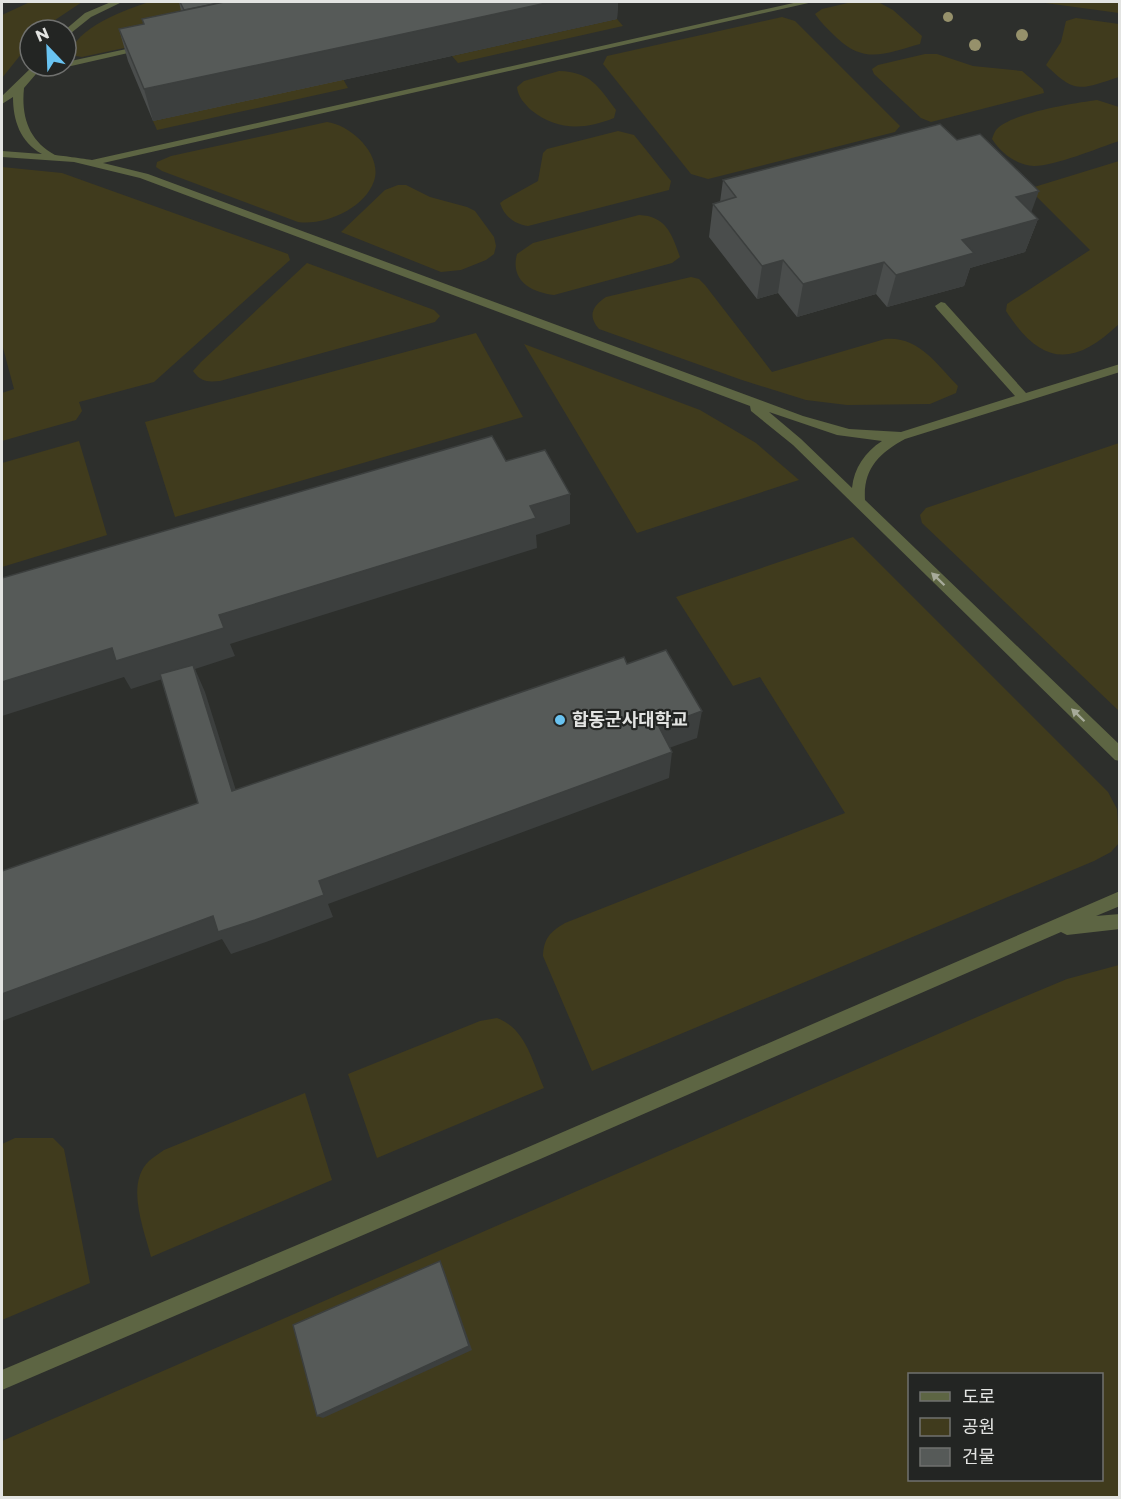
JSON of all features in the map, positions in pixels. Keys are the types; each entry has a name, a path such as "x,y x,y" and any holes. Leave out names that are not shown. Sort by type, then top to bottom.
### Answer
{"street":[{"path":"78,24 88,15 117,2"},
{"path":"93,162 808,2"},
{"path":"78,62 157,45"},
{"path":"2,101 27,78"},
{"path":"19,87 18,111 23,129 35,145 55,157"},
{"path":"144,176 132,167 132,162 137,156 152,150"},
{"path":"2,154 93,162 144,176 800,419 854,435 873,438 901,436"},
{"path":"941,306 1023,398"},
{"path":"859,503 857,490 860,473 870,456 884,444 901,436 1119,368"},
{"path":"735,395 776,423 1119,755"},
{"path":"2,1380 532,1154 1119,898"},
{"path":"1046,930 1119,921"}],"green space":[{"path":"30,2 82,2 58,18 18,18 18,58 2,78 2,15"},
{"path":"149,2 316,2 162,40 78,56 78,40 81,36 103,21"},
{"path":"852,2 878,2 893,10 922,36 920,44 877,54 857,52 847,46 815,14 822,9"},
{"path":"1038,2 1119,2 1119,13"},
{"path":"782,17 795,21 900,126 895,132 708,179 691,174 603,64 607,56"},
{"path":"1076,18 1119,24 1119,77 1080,87 1065,81 1046,65 1061,42 1066,21"},
{"path":"617,19 623,26 458,63 452,56"},
{"path":"925,54 937,54 973,66 1022,71 1043,89 1044,93 931,122 921,118 874,74 872,69 878,65"},
{"path":"559,71 579,74 593,82 616,110 614,118 592,125 571,126 551,122 531,110 520,97 517,87 524,81"},
{"path":"343,79 348,88 157,130 153,121"},
{"path":"1097,100 1119,107 1119,141 1065,160 1034,166 1010,157 992,139 996,130 1003,124 1028,114"},
{"path":"327,122 346,129 363,143 374,161 376,171 369,191 362,199 353,207 332,218 298,222 156,167 157,162 171,156"},
{"path":"618,131 634,135 671,181 669,190 528,226 514,221 504,212 500,203 538,181 543,153 547,149"},
{"path":"1119,161 1119,324 1087,348 1072,353 1058,354 1045,350 1032,342 1019,329 1006,311 1007,304 1090,250 1032,192 1031,188"},
{"path":"2,167 62,173 288,254 290,260 154,382 79,402 82,411 76,420 2,441 2,393 14,389 2,344"},
{"path":"398,185 406,185 430,197 475,211 494,237 496,246 494,254 486,260 461,270 441,272 341,232 385,190"},
{"path":"639,215 656,219 667,228 680,257 672,263 554,295 530,288 519,278 516,271 517,254 533,243"},
{"path":"307,263 434,310 440,316 435,322 220,381 205,380 196,375 193,371 201,362"},
{"path":"691,277 699,279 705,285 772,372 885,339 897,339 908,342 926,353 958,386 956,393 930,404 847,405 806,400 742,380 599,329 595,324 593,311 606,297"},
{"path":"476,333 523,417 175,517 145,422"},
{"path":"524,344 700,410 756,443 799,480 637,533"},
{"path":"79,441 107,535 2,567 2,463"},
{"path":"1120,443 1119,711 922,523 920,515 926,508"},
{"path":"853,537 1108,792 1117,809 1119,843 1111,852 1094,861 592,1071 543,956 546,940 555,929 565,923 845,813 760,677 733,686 676,597"},
{"path":"1119,965 1119,1497 2,1497 2,1441 1067,979"},
{"path":"497,1018 507,1023 521,1038 532,1057 544,1088 377,1158 348,1074 480,1021"},
{"path":"305,1093 332,1180 151,1257 138,1207 137,1194 142,1171 149,1161 164,1150"},
{"path":"15,1138 53,1138 64,1149 90,1283 2,1320 2,1144"}],"building":[{"path":"180,2 224,2 184,10"},
{"path":"224,2 551,2 144,89 119,29 144,24 142,19"},
{"path":"940,124 957,140 980,134 1039,191 1016,197 1038,219 962,240 974,253 896,275 884,262 803,284 783,260 762,266 713,204 736,197 723,180"},
{"path":"492,436 506,461 545,450 570,494 530,506 536,518 219,615 224,628 116,661 112,648 2,682 2,578"},
{"path":"666,650 702,711 659,727 672,752 319,881 324,895 255,920 218,932 213,916 2,994 2,871 198,803 160,674 193,665 232,791 624,657 627,664"},
{"path":"440,1261 469,1346 317,1416 293,1325"}],"place":[{"name":"합동군사대학교","path":"560,720"}]}
